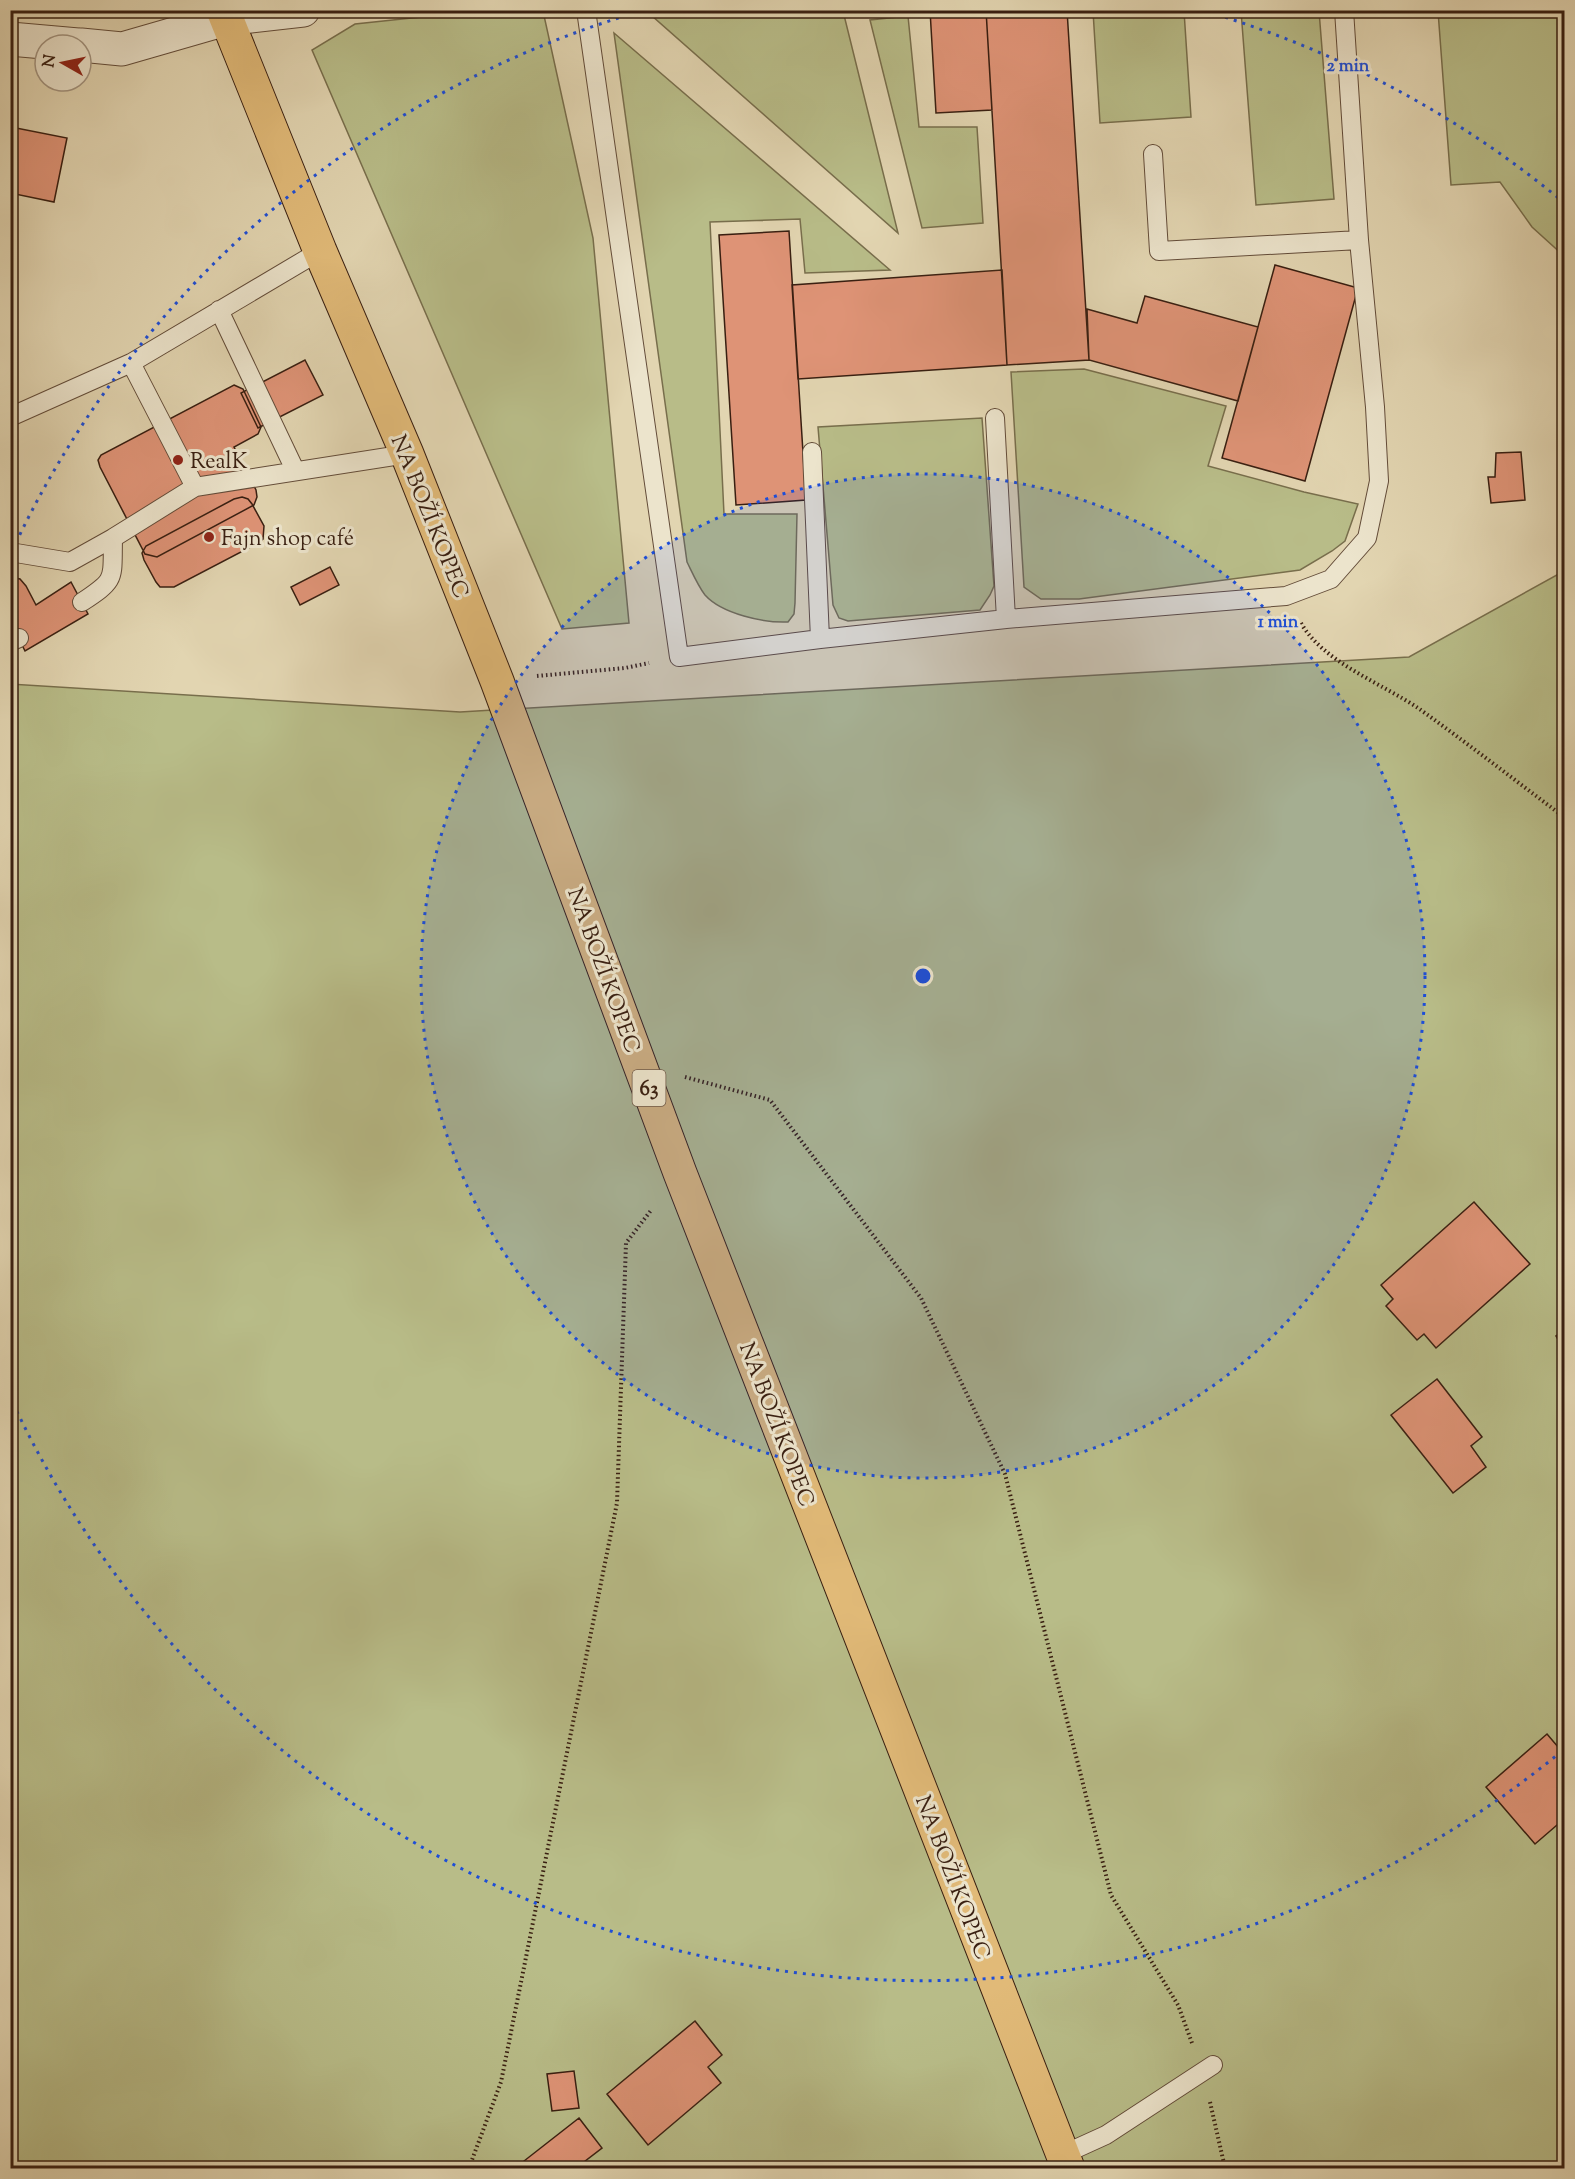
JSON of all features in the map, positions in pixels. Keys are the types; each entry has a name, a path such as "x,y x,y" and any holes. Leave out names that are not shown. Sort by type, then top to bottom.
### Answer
{"main road":[{"name":"NA BOŽÍ KOPEC","path":"225,14 320,251 407,454 497,681 680,1173 1065,2162"}],"street":[{"path":"93,46 122,49 225,14 303,10"},
{"path":"10,39 33,41"}],"lane":[{"path":"586,10 679,657 1006,619 1286,596 1331,579 1367,538 1379,481 1375,407 1359,240 1344,10"},
{"path":"1153,154 1160,251 1359,240"},
{"path":"10,417 131,363 320,251"},
{"path":"219,310 295,470"},
{"path":"131,363 195,488"},
{"path":"995,418 1006,619"},
{"path":"812,452 820,639"},
{"path":"10,552 70,562 195,488 295,470 407,454"},
{"path":"82,603 105,587 112,576 113,538"},
{"path":"1065,2162 1208,2068"}],"path":[{"path":"1286,596 1306,631 1338,661 1416,707 1564,817"},
{"path":"536,676 626,668"},
{"path":"640,1064 770,1100 921,1298 1005,1474 1111,1895 1178,2005 1208,2068 1225,2169"},
{"path":"469,2169 501,2082 617,1503 626,1243 680,1173"}],"green space":[{"path":"701,10 843,11 898,233 651,15"},
{"path":"478,11 543,11 593,238 629,623 562,629 312,50 355,24"},
{"path":"1093,11 1184,11 1191,117 1100,123"},
{"path":"1241,11 1319,11 1334,199 1256,205"},
{"path":"1438,11 1564,11 1564,256 1532,227 1500,182 1451,185"},
{"path":"908,16 919,127 977,127 983,223 922,228 870,20"},
{"path":"614,33 890,270 805,273 800,219 710,222 724,514 797,514 795,603 794,614 788,622 767,621 744,616 712,602 705,595 687,562"},
{"path":"1084,369 1226,406 1208,466 1358,504 1345,541 1300,570 1079,599 1041,599 1024,587 1011,372"},
{"path":"982,418 994,586 980,610 848,621 839,618 833,605 818,427"},
{"path":"1564,571 1564,2168 11,2168 10,684 460,712 1409,657"}],"building":[{"path":"930,10 986,10 992,110 936,113"},
{"path":"986,10 1067,10 1089,360 1007,365"},
{"path":"11,127 67,138 54,202 10,193"},
{"path":"789,231 806,500 736,505 719,235"},
{"path":"1275,265 1358,288 1305,481 1222,458"},
{"path":"1002,270 1007,365 798,379 792,285"},
{"path":"1145,296 1258,327 1238,401 1089,360 1087,309 1137,323"},
{"path":"305,360 323,395 258,428 241,393"},
{"path":"234,385 243,389 261,427 258,434 234,447 256,490 257,497 254,505 157,557 145,554 98,460 101,455"},
{"path":"1521,452 1525,500 1491,503 1488,477 1495,477 1496,453"},
{"path":"242,497 248,499 252,504 264,526 263,539 174,587 160,587 144,560 142,553 146,546 234,499"},
{"path":"330,567 339,585 300,605 291,587"},
{"path":"10,577 20,579 36,605 71,582 88,614 25,651 10,620"},
{"path":"1474,1202 1530,1264 1436,1348 1424,1334 1417,1340 1386,1306 1393,1299 1381,1285"},
{"path":"1564,1330 1564,1350 1556,1336"},
{"path":"1437,1379 1482,1437 1471,1446 1486,1467 1453,1493 1391,1415"},
{"path":"1547,1734 1564,1754 1564,1819 1535,1844 1486,1787"},
{"path":"695,2021 722,2055 708,2067 721,2083 648,2145 607,2094"},
{"path":"574,2071 579,2108 552,2111 547,2074"},
{"path":"579,2118 602,2148 576,2168 530,2168 524,2161"}],"place":[{"name":"RealK","path":"178,460"},
{"name":"Fajn shop café","path":"209,537"}]}
